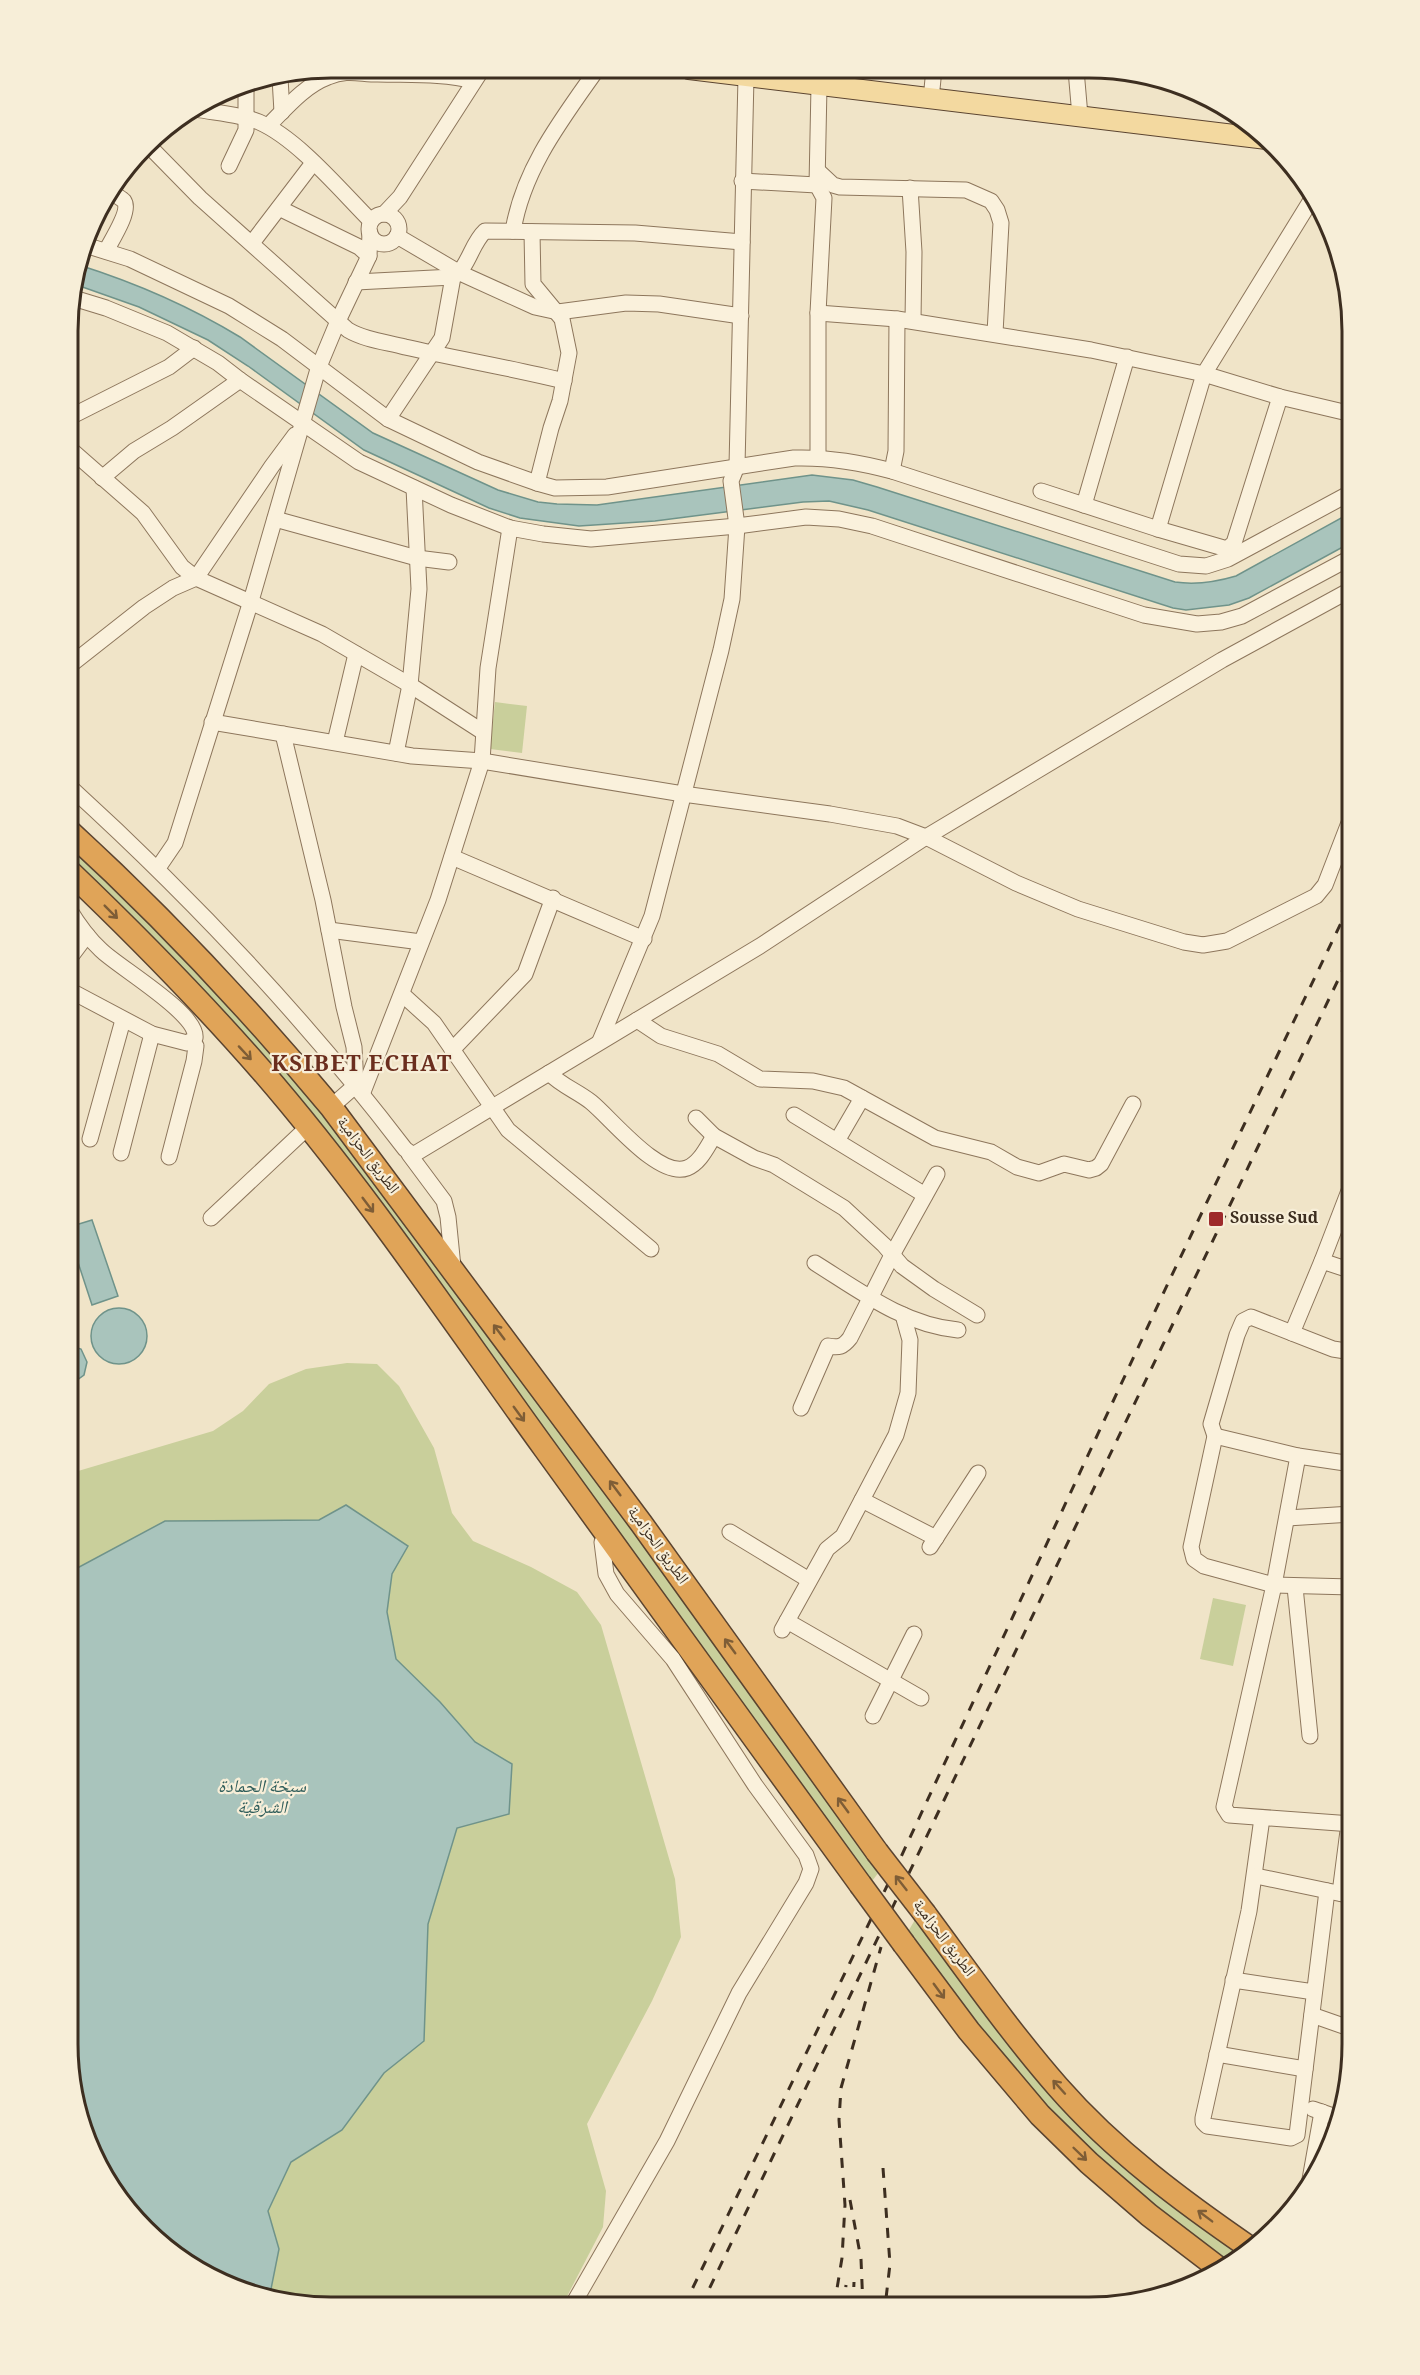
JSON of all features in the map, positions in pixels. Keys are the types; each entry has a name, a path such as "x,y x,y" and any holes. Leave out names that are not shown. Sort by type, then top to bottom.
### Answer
{"highway":[{"name":"الطريق الحزامية","path":"78,839 125,882 220,981 331,1107 641,1522 877,1852 1058,2088 1119,2147 1173,2192 1244,2244"},
{"name":"الطريق الحزامية","path":"78,880 198,1001 262,1071 308,1126 378,1218 969,2031 1040,2115 1089,2163 1149,2215 1214,2264"}],"main road":[{"path":"754,78 1251,137"}],"street":[{"path":"459,78 474,81"},
{"path":"158,868 175,843 251,601 318,369 356,282 400,197 476,78"},
{"path":"513,231 524,186 543,150 591,78"},
{"path":"600,1041 644,939 672,844 732,599 735,519 731,481 737,466 746,78"},
{"path":"931,99 933,78"},
{"path":"1077,78 1080,116"},
{"path":"268,126 315,79"},
{"path":"280,83 282,112"},
{"path":"818,458 818,313 824,198 818,178 819,86"},
{"path":"229,166 246,130 246,92"},
{"path":"206,111 247,117 268,126 314,163 384,228 457,275 527,304 558,312 634,303 659,304 741,316"},
{"path":"154,151 200,198 348,330 361,336 434,354 502,366 564,381"},
{"path":"252,243 314,163"},
{"path":"742,181 818,178 840,187 966,190 991,201 1001,223 995,333"},
{"path":"910,188 914,252 913,321"},
{"path":"106,251 124,216 126,207 124,201 117,196"},
{"path":"1158,529 1204,374 1308,205"},
{"path":"279,208 358,247 369,256"},
{"path":"388,419 442,339 457,275 485,231 635,233 742,242"},
{"path":"532,232 533,284 558,312 568,348 564,381 537,483"},
{"path":"92,247 159,272 230,306 282,339 318,369 388,419 478,462 555,488 607,487 794,458 861,463 1194,567 1228,559 1342,497"},
{"path":"356,282 457,275"},
{"path":"80,300 138,321 194,348 303,421 359,462 510,528 591,539 735,519 806,517 839,519 872,526 1144,615 1197,624 1221,622 1242,616 1342,562"},
{"path":"818,313 913,321 1127,357 1204,374 1280,397 1342,412"},
{"path":"892,471 896,451 897,319"},
{"path":"78,413 169,368 194,348"},
{"path":"1084,505 1127,357"},
{"path":"102,478 134,451 172,428 240,380"},
{"path":"1041,491 1227,549 1232,546 1280,397"},
{"path":"78,659 136,613 173,588 196,578 303,421"},
{"path":"78,457 142,513 182,567 196,578 322,634 410,685 483,732"},
{"path":"396,753 410,685 419,589 414,488"},
{"path":"275,519 417,558 449,562"},
{"path":"331,1107 359,1089 402,994 453,857 482,760 488,668 510,528"},
{"path":"409,1154 417,1154 760,946 926,837 1212,666 1342,594"},
{"path":"334,742 356,654"},
{"path":"212,722 396,753 482,760 683,794 830,814 897,826 926,837 1016,883 1078,909 1184,942 1203,945 1227,941 1316,896 1325,885 1342,841"},
{"path":"283,734 354,1047 359,1089"},
{"path":"78,794 158,868 233,947 359,1089 444,1201 448,1216 453,1271"},
{"path":"453,857 644,939"},
{"path":"452,1050 525,974 553,898"},
{"path":"78,922 87,935 110,958 163,997 194,1029 196,1034 192,1042"},
{"path":"328,930 421,942"},
{"path":"78,947 87,935"},
{"path":"402,994 434,1023 508,1130 651,1249"},
{"path":"78,995 152,1034 180,1042 192,1042 196,1046 169,1157"},
{"path":"90,1139 123,1020"},
{"path":"637,1020 661,1036 718,1054 760,1079 813,1081 844,1088 935,1138 992,1152 1017,1167 1039,1173 1064,1164 1089,1170 1096,1168 1101,1164 1133,1104"},
{"path":"121,1153 152,1034"},
{"path":"549,1073 559,1084 590,1101 646,1155 675,1168 687,1168 700,1158 714,1136"},
{"path":"837,1141 862,1098"},
{"path":"794,1115 925,1195"},
{"path":"696,1118 714,1136 754,1158 774,1165 844,1208 884,1245 902,1266 977,1316"},
{"path":"211,1218 308,1126"},
{"path":"801,1408 828,1346 838,1348 850,1338 937,1174"},
{"path":"1292,1333 1342,1209"},
{"path":"1322,1262 1342,1268"},
{"path":"815,1263 870,1298 903,1315 937,1328 958,1330"},
{"path":"903,1315 910,1340 908,1393 896,1435 843,1536 827,1549 784,1626 921,1698"},
{"path":"1342,1350 1251,1317 1243,1321 1211,1424 1215,1436 1191,1547 1192,1555 1204,1566 1274,1585 1342,1587"},
{"path":"1215,1436 1342,1462"},
{"path":"1298,1455 1274,1585 1224,1807 1229,1815 1342,1822"},
{"path":"862,1500 933,1543 978,1473"},
{"path":"1287,1518 1342,1515"},
{"path":"730,1532 810,1580"},
{"path":"577,2297 667,2141 739,1993 806,1883 811,1869 806,1855 755,1785 673,1659 617,1594 606,1574 604,1565 602,1542 607,1536"},
{"path":"1296,1587 1310,1736"},
{"path":"873,1716 914,1634"},
{"path":"1262,1818 1256,1876 1203,2118 1207,2126 1291,2138 1297,2135 1314,1992 1342,1876"},
{"path":"1256,1876 1339,1893"},
{"path":"1233,1980 1314,1992"},
{"path":"1312,2015 1342,2026"},
{"path":"1217,2054 1305,2069"},
{"path":"1301,2104 1332,2115"},
{"path":"1313,2161 1322,2112"}],"green space":[{"path":"495,702 527,706 522,753 490,749"},
{"path":"78,846 286,1064 450,1275 879,1872 869,1885 436,1288 78,872"},
{"path":"347,1363 377,1364 399,1386 434,1448 452,1513 473,1541 531,1567 577,1592 601,1625 675,1879 681,1937 652,2001 587,2124 606,2191 603,2227 567,2297 331,2297 298,2295 271,2289 279,2249 268,2211 291,2162 342,2130 384,2073 424,2041 428,1924 457,1828 512,1764 475,1742 440,1702 396,1659 387,1613 392,1574 346,1505 319,1520 271,1521 78,1570 78,1471 213,1431 243,1411 269,1384 306,1369"},
{"path":"1213,1598 1246,1605 1233,1666 1200,1659"},
{"path":"916,1918 965,1987 1239,2248 1221,2260 1054,2122 906,1935"}],"water":[{"path":"86,267 162,296 221,326 240,337 373,433 498,490 538,502 597,505 812,475 853,480 1183,583 1206,582 1236,576 1342,518 1342,547 1249,598 1229,605 1186,610 1173,608 868,510 829,501 803,502 655,521 579,526 520,518 489,508 364,450 248,366 208,340 139,307 82,287"},
{"path":"92,1220 118,1296 92,1305 78,1262 78,1224"},
{"path":"119,1308 130,1310 139,1316 145,1325 147,1336 145,1347 139,1356 130,1362 119,1364 108,1362 99,1356 93,1347 91,1336 93,1325 99,1316 108,1310"},
{"path":"78,1348 81,1349 87,1362 84,1375 78,1379"},
{"name":"سبخة الحمادة الشرقية","path":"346,1505 408,1546 392,1574 387,1612 396,1659 440,1702 475,1742 512,1764 509,1814 457,1828 428,1924 424,2041 384,2073 342,2130 291,2162 268,2211 279,2249 271,2289 250,2284 219,2271 190,2254 164,2234 141,2211 121,2185 104,2156 91,2125 80,2077 78,2044 78,1568 165,1521 319,1520"}],"railway":[{"path":"688,2297 900,1859 1170,1279 1342,921"},
{"path":"705,2297 1342,972"},
{"path":"836,2297 842,2258 845,2205 839,2120 841,2088 881,1947"},
{"path":"883,2168 890,2264 886,2297"},
{"path":"850,2200 861,2259 863,2297"},
{"path":"853,2297 854,2282"},
{"path":"845,2297 846,2285"}],"place":[{"name":"Sousse Sud","path":"1216,1219"}],"district":[{"name":"KSIBET ECHAT","path":"362,1066"}]}
